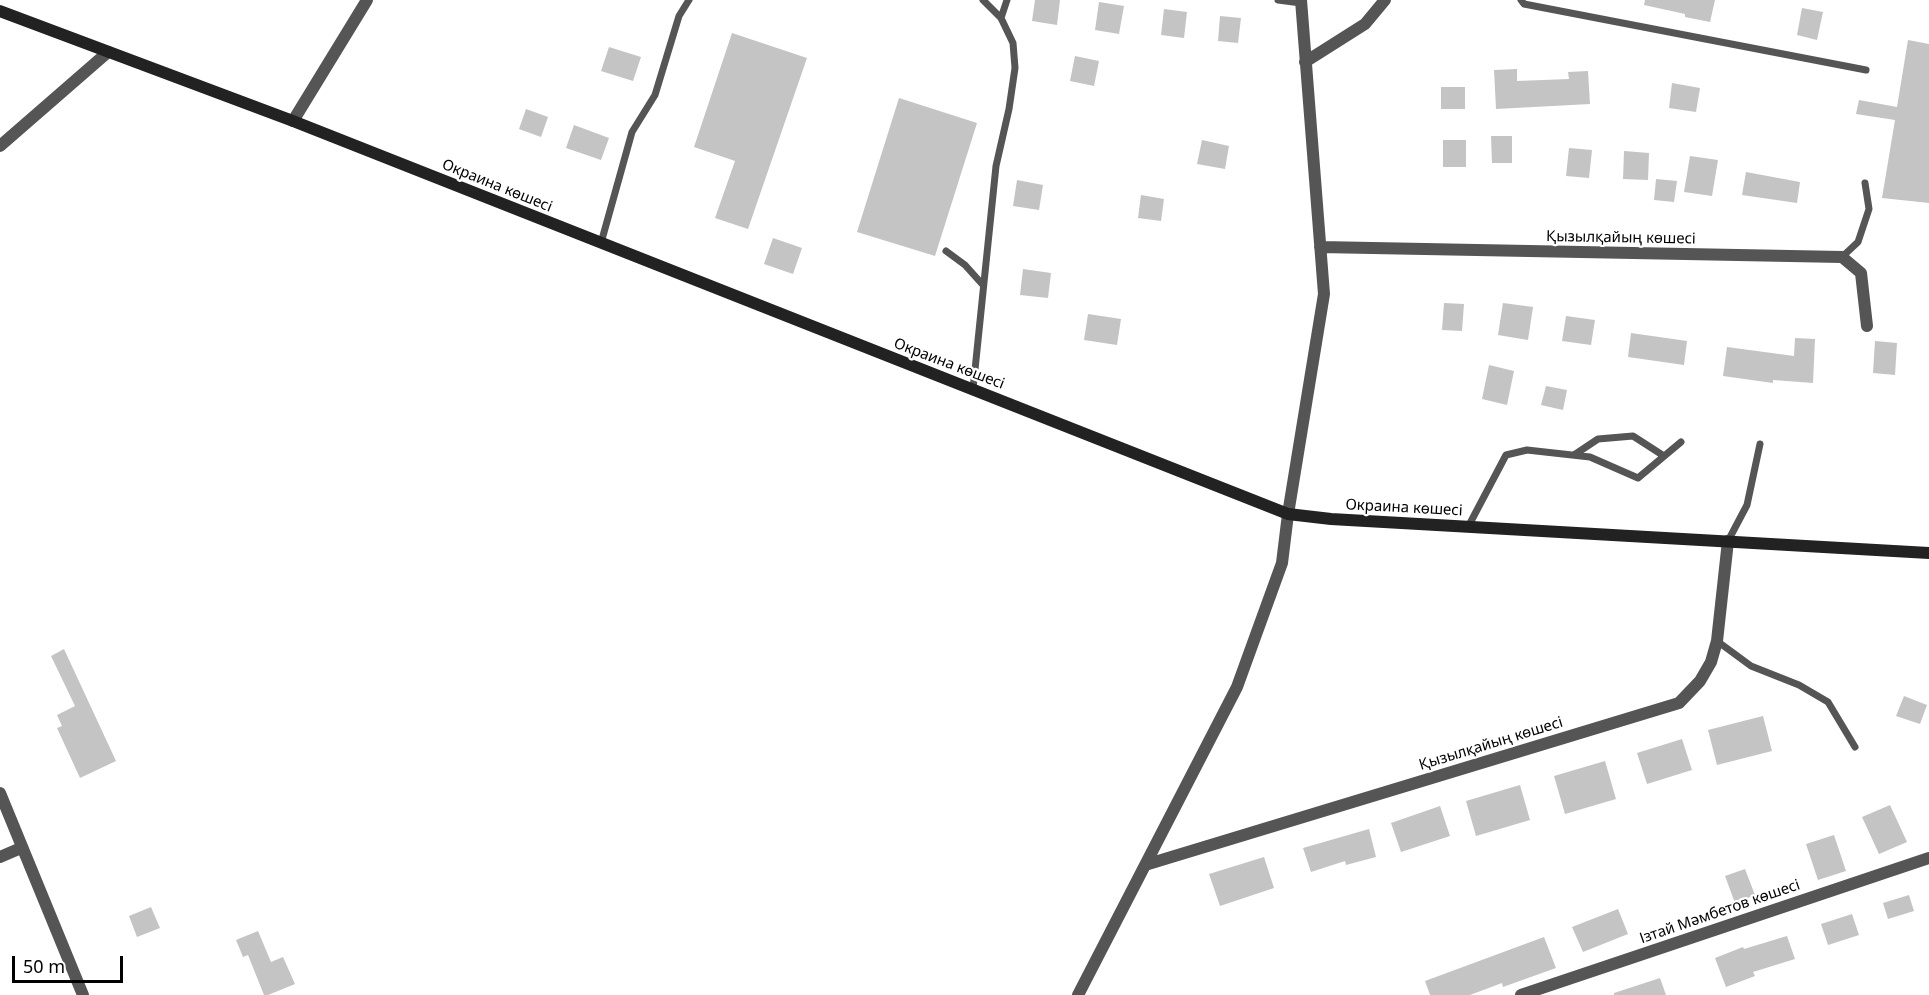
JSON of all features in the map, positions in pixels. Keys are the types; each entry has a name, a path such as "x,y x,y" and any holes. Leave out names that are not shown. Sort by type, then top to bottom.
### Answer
{"street":[{"path":"293,121 367,0"},
{"path":"1305,62 1365,24 1385,0"},
{"path":"1078,995 1237,687 1282,563 1324,294 1301,1"},
{"name":"Окраина көшесі","path":"0,11 293,121 1288,514 1331,519 1929,553"},
{"path":"0,146 108,51"},
{"name":"Қызылқайың көшесі","path":"1320,247 1842,257"},
{"path":"1842,257 1861,273 1867,326"},
{"name":"Қызылқайың көшесі","path":"1145,865 1679,703 1700,681 1711,662 1717,641 1728,541"},
{"path":"0,793 84,995"},
{"path":"0,856 21,848"},
{"name":"Ізтай Мәмбетов көшесі","path":"1521,995 1929,858"}],"lane":[{"path":"601,243 632,132 655,95 679,16 688,0"},
{"path":"973,389 996,166 1009,110 1015,68 1013,43 1001,18 983,0"},
{"path":"1001,18 1007,0"},
{"path":"1278,0 1301,1"},
{"path":"1521,0 1524,4 1866,70"},
{"path":"1842,257 1858,242 1869,209 1865,183"},
{"path":"946,251 965,265 983,285"},
{"path":"1574,455 1598,440 1633,436 1664,456"},
{"path":"1468,527 1506,455 1527,450 1590,457 1638,478 1682,442"},
{"path":"1728,541 1747,505 1760,444"},
{"path":"1717,641 1751,666 1799,686 1828,702 1855,747"}],"building":[{"path":"1035,0 1060,0 1057,25 1032,21"},
{"path":"1645,0 1715,0 1710,22 1644,5"},
{"path":"1099,2 1124,6 1119,34 1095,30"},
{"path":"1802,8 1823,12 1817,40 1797,35"},
{"path":"1164,9 1187,12 1184,38 1161,35"},
{"path":"1220,16 1241,18 1238,43 1218,41"},
{"path":"732,33 807,58 748,229 715,218 735,161 694,147"},
{"path":"1908,40 1929,44 1929,203 1882,198 1895,120 1856,114 1859,100 1897,107"},
{"path":"609,47 641,57 633,81 601,71"},
{"path":"1075,56 1099,61 1094,86 1070,81"},
{"path":"1517,69 1517,81 1569,79 1568,72 1588,71 1590,104 1496,109 1494,70"},
{"path":"1672,83 1700,88 1696,112 1669,108"},
{"path":"1441,87 1465,87 1465,109 1441,109"},
{"path":"899,98 977,123 935,256 857,232"},
{"path":"526,109 548,117 541,137 519,129"},
{"path":"574,125 609,138 601,160 566,148"},
{"path":"1491,136 1512,136 1512,163 1492,163"},
{"path":"1202,140 1229,146 1225,169 1197,164"},
{"path":"1443,140 1466,140 1466,167 1443,167"},
{"path":"1569,148 1592,150 1589,178 1566,176"},
{"path":"1624,151 1649,153 1648,180 1623,179"},
{"path":"1690,156 1718,160 1712,196 1684,192"},
{"path":"1746,172 1800,182 1797,203 1742,195"},
{"path":"1656,179 1677,181 1674,202 1654,200"},
{"path":"1017,180 1043,185 1039,210 1013,206"},
{"path":"1141,195 1164,199 1161,221 1138,218"},
{"path":"773,238 802,248 793,274 764,264"},
{"path":"1023,269 1051,273 1048,298 1020,295"},
{"path":"1444,303 1464,304 1462,331 1442,330"},
{"path":"1503,303 1533,307 1528,340 1498,335"},
{"path":"1088,314 1121,319 1117,345 1084,340"},
{"path":"1566,316 1595,320 1591,345 1562,341"},
{"path":"1631,333 1687,341 1684,365 1628,357"},
{"path":"1795,338 1815,339 1813,383 1773,380 1773,383 1723,376 1727,347 1794,356"},
{"path":"1875,341 1897,343 1895,375 1873,373"},
{"path":"1489,365 1514,371 1507,405 1482,399"},
{"path":"1546,386 1567,390 1563,410 1541,405"},
{"path":"64,649 116,761 80,778 57,728 62,726 57,715 75,706 51,656"},
{"path":"1904,696 1927,705 1920,724 1896,716"},
{"path":"1763,716 1772,751 1717,765 1708,730"},
{"path":"1682,739 1692,770 1647,784 1637,753"},
{"path":"1605,761 1616,799 1565,814 1554,776"},
{"path":"1520,785 1530,820 1476,836 1466,801"},
{"path":"1890,805 1907,842 1879,854 1862,817"},
{"path":"1440,806 1450,836 1401,852 1391,823"},
{"path":"1369,829 1376,857 1346,865 1345,861 1311,872 1303,848"},
{"path":"1834,835 1846,871 1818,880 1806,844"},
{"path":"1264,857 1274,888 1220,906 1209,874"},
{"path":"1745,869 1755,895 1735,903 1725,876"},
{"path":"1909,895 1914,911 1888,919 1883,903"},
{"path":"151,907 160,928 137,937 129,916"},
{"path":"1618,909 1628,934 1583,952 1572,927"},
{"path":"1852,914 1859,935 1828,945 1821,924"},
{"path":"258,931 271,962 283,957 295,984 268,995 264,995 248,955 243,957 236,940"},
{"path":"1787,936 1795,959 1753,972 1755,976 1726,987 1715,958 1743,947 1744,949"},
{"path":"1544,937 1556,968 1503,987 1502,983 1470,995 1430,995 1425,981"},
{"path":"1660,978 1666,995 1614,995 1614,993"}]}
